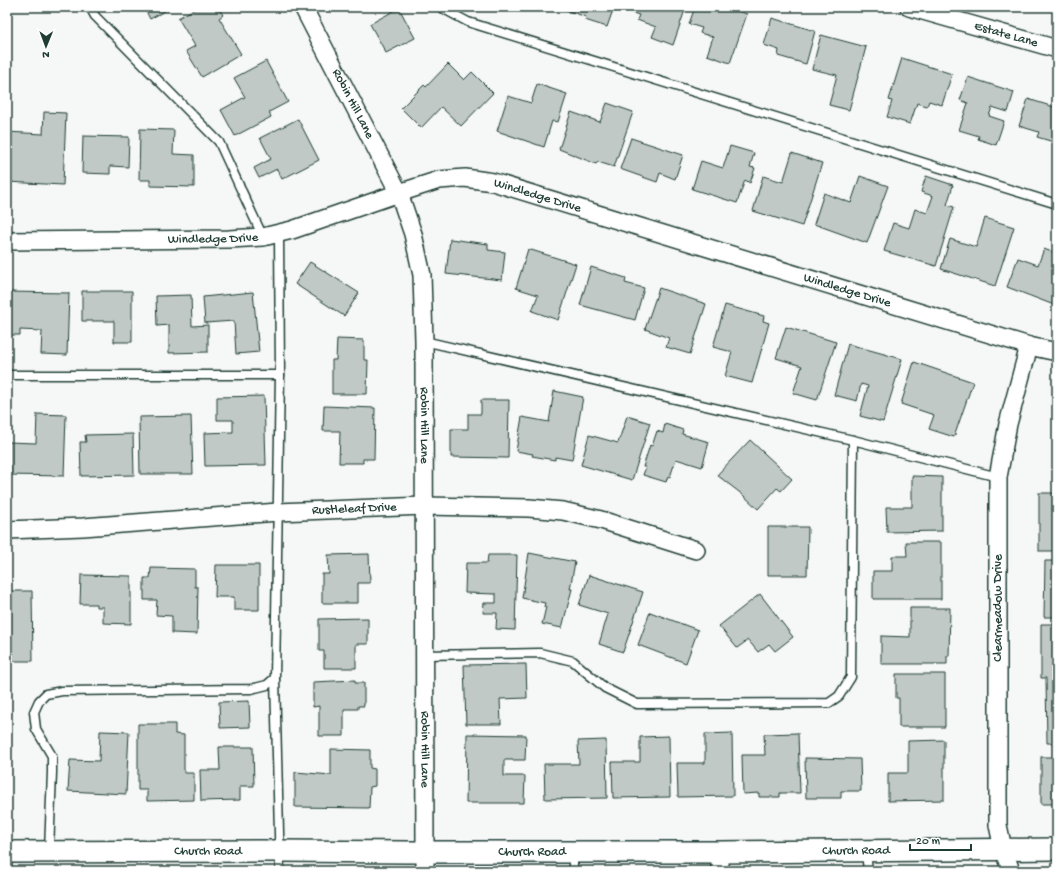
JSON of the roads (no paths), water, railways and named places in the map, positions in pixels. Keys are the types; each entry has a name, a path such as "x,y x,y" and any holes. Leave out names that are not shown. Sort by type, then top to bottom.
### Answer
{"street":[{"name":"Robin Hill Lane","path":"303,7 398,192 413,234 422,275 424,341 425,862"},
{"name":"Estate Lane","path":"910,7 1057,49"},
{"name":"Windledge Drive","path":"7,241 228,239 263,237 292,230 398,192 439,180 465,178 493,182 1029,346 1057,352"},
{"name":"Clearmeadow Drive","path":"1011,871 1003,849 998,825 998,477 1008,424 1029,346"},
{"name":"Rustleleaf Drive","path":"7,530 84,527 278,512 424,506 529,508 563,511 601,520 696,550"},
{"name":"Church Road","path":"7,852 49,852 280,861 720,862 866,850 1057,849"}],"lane":[{"path":"90,7 95,16 219,142 263,237"},
{"path":"440,7 468,22 1057,204"},
{"path":"279,233 280,375 275,678 280,861"},
{"path":"424,341 853,440 998,477"},
{"path":"7,375 280,375"},
{"path":"424,655 540,653 573,661 605,688 637,704 829,703 839,696 851,677 853,440"},
{"path":"49,852 52,756 36,729 34,712 39,701 46,694 62,691 251,689 267,685 275,678"},
{"path":"866,850 868,871"}]}
